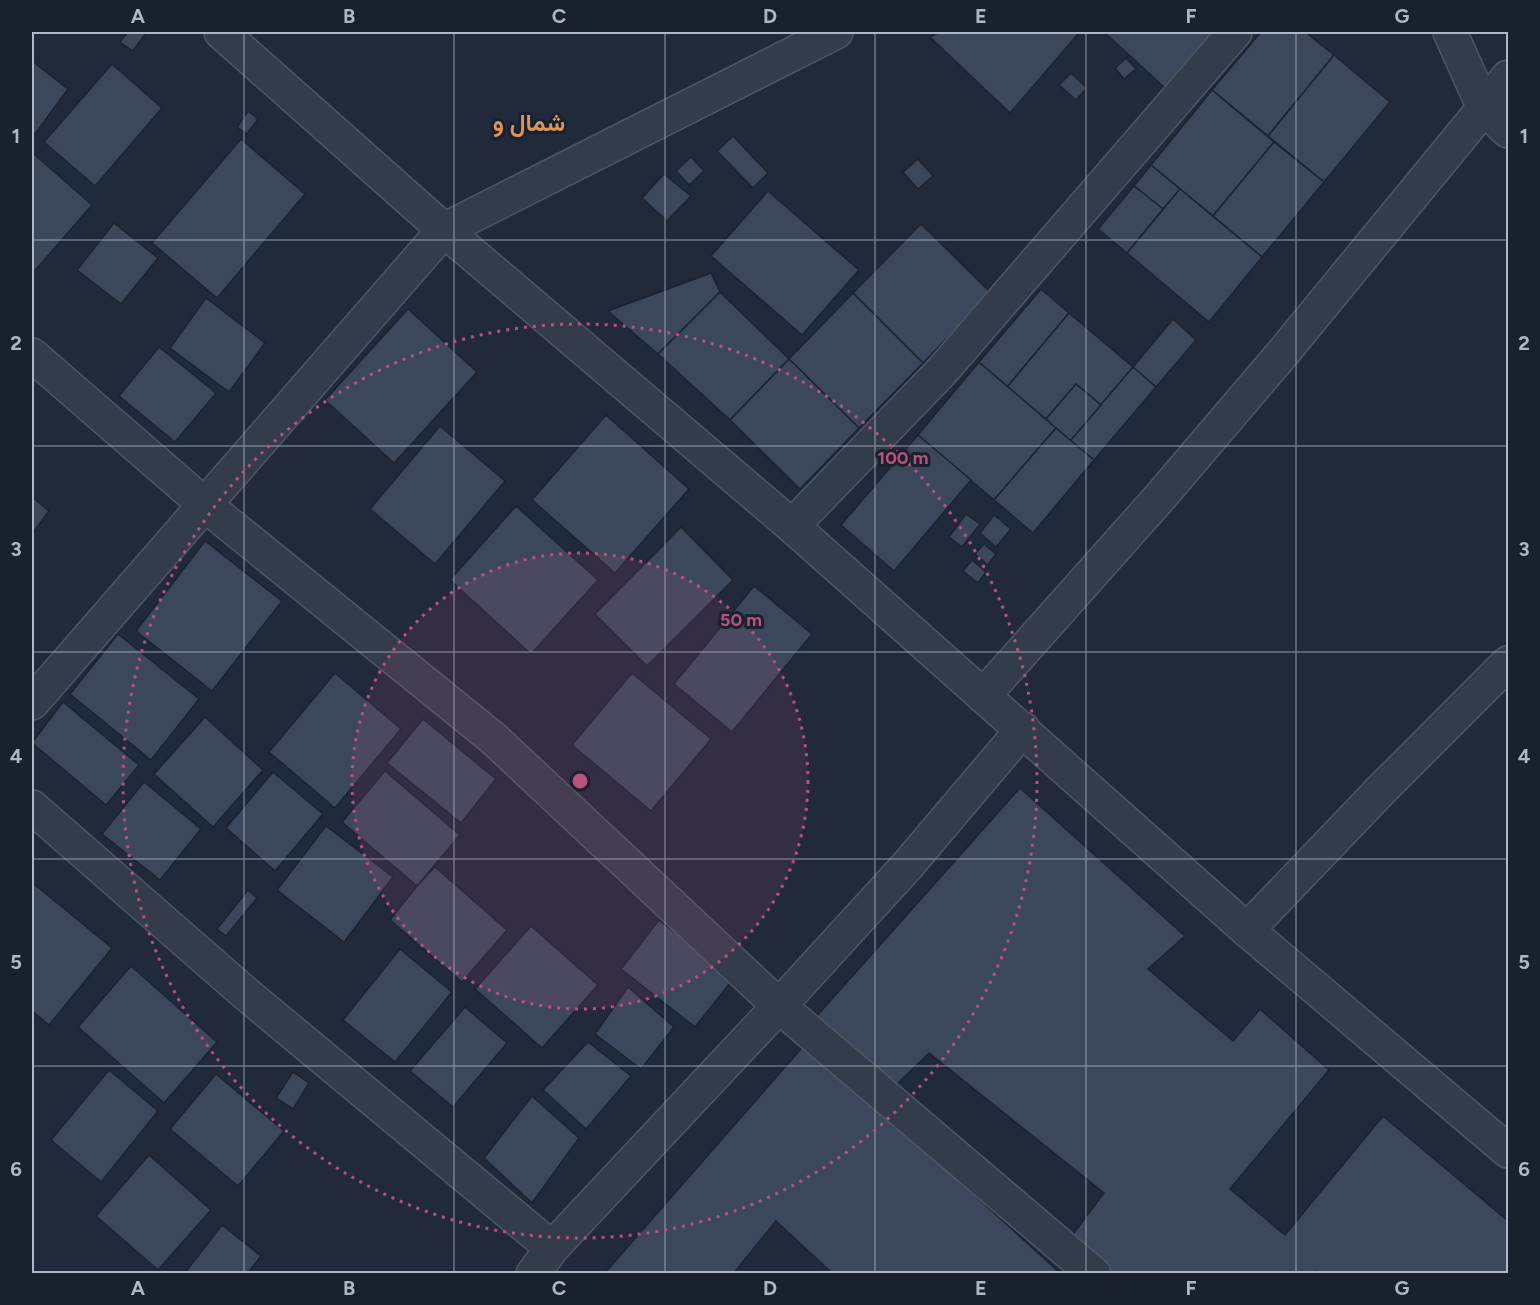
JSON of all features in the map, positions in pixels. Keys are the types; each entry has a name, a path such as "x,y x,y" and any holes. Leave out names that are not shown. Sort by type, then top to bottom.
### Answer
{"street":[{"path":"221,32 444,231 792,526 1247,930 1509,1151"},
{"path":"32,703 444,231 836,32"},
{"path":"792,526 942,371 1235,32"},
{"path":"1450,32 1484,108 1509,131"},
{"path":"983,696 1161,496 1275,363 1509,77"},
{"path":"32,355 204,504 494,739 779,1006 1094,1274"},
{"path":"1247,930 1382,789 1509,663"},
{"path":"32,807 245,993 542,1261 907,866 1023,729"}],"building":[{"path":"128,32 146,33 133,51 120,42"},
{"path":"940,32 1075,32 1078,34 1010,113 930,37"},
{"path":"1104,32 1217,32 1165,88"},
{"path":"1261,32 1305,32 1334,55 1268,136 1212,90"},
{"path":"1334,55 1390,102 1324,182 1268,136"},
{"path":"1126,58 1136,69 1124,79 1115,68"},
{"path":"32,61 68,89 32,138"},
{"path":"112,64 162,108 95,186 44,142"},
{"path":"1071,73 1087,88 1076,100 1059,85"},
{"path":"1212,90 1274,142 1213,216 1151,165"},
{"path":"248,111 258,119 247,134 237,127"},
{"path":"733,136 768,173 753,188 717,151"},
{"path":"241,139 305,194 217,298 152,243"},
{"path":"1274,142 1324,182 1262,257 1213,216"},
{"path":"34,154 92,205 32,274 32,156"},
{"path":"691,157 704,171 689,185 676,171"},
{"path":"918,159 933,176 918,189 903,172"},
{"path":"1151,165 1180,189 1163,209 1134,186"},
{"path":"664,174 691,196 667,221 642,198"},
{"path":"1134,186 1163,209 1127,253 1098,229"},
{"path":"1180,189 1262,257 1209,322 1127,253"},
{"path":"768,191 859,270 802,335 711,256"},
{"path":"114,223 158,258 121,304 77,270"},
{"path":"921,224 991,293 923,363 853,293"},
{"path":"711,273 720,292 658,354 608,311"},
{"path":"1041,289 1069,313 1007,387 979,362"},
{"path":"720,292 789,359 730,420 658,354"},
{"path":"853,293 923,363 859,428 789,359"},
{"path":"206,298 265,343 229,392 170,348"},
{"path":"408,309 477,372 394,463 325,400"},
{"path":"1069,313 1133,367 1101,405 1076,384 1046,419 1007,387"},
{"path":"1173,319 1196,340 1156,387 1133,367"},
{"path":"159,347 216,393 175,442 119,396"},
{"path":"789,359 859,428 800,489 730,420"},
{"path":"979,362 1056,428 994,500 918,435"},
{"path":"1133,367 1156,387 1094,460 1070,441"},
{"path":"1076,384 1101,405 1070,441 1046,419"},
{"path":"606,415 689,489 615,573 532,500"},
{"path":"440,426 505,481 435,564 370,509"},
{"path":"1056,428 1094,460 1033,533 994,500"},
{"path":"918,435 971,480 894,571 841,525"},
{"path":"32,497 49,511 32,534"},
{"path":"516,506 598,580 531,654 450,580"},
{"path":"966,514 980,524 962,547 949,537"},
{"path":"994,515 1011,529 996,547 980,533"},
{"path":"681,527 733,580 647,666 595,614"},
{"path":"205,541 282,601 212,691 136,631"},
{"path":"984,544 996,554 988,565 975,554"},
{"path":"972,560 986,572 978,583 963,571"},
{"path":"754,586 812,634 732,732 674,684"},
{"path":"118,634 199,699 151,760 70,694"},
{"path":"335,673 401,729 335,808 269,752"},
{"path":"632,673 711,739 651,811 572,745"},
{"path":"63,702 139,765 106,805 32,743"},
{"path":"205,717 263,770 213,827 154,774"},
{"path":"423,719 496,779 461,823 387,763"},
{"path":"385,771 460,835 417,886 342,822"},
{"path":"273,772 323,814 275,871 226,828"},
{"path":"144,782 201,829 160,880 102,834"},
{"path":"1020,788 1185,936 1148,969 1233,1041 1260,1009 1329,1070 1230,1189 1285,1235 1383,1116 1508,1221 1508,1274 1320,1274 1316,1271 1314,1274 1107,1274 1068,1241 1104,1193 929,1053 893,1088 815,1018"},
{"path":"326,826 393,877 344,942 277,890"},
{"path":"435,867 507,930 462,982 390,920"},
{"path":"34,884 112,948 49,1025 32,1011 32,887"},
{"path":"248,890 257,898 226,936 217,929"},
{"path":"659,920 734,978 695,1027 621,969"},
{"path":"531,926 598,985 542,1048 475,989"},
{"path":"400,949 452,992 395,1062 343,1020"},
{"path":"131,966 217,1042 164,1103 78,1027"},
{"path":"628,987 674,1027 641,1069 595,1034"},
{"path":"465,1007 507,1043 453,1107 410,1071"},
{"path":"588,1042 631,1076 586,1129 543,1090"},
{"path":"807,1042 1061,1274 833,1274 776,1221 733,1274 604,1274"},
{"path":"109,1070 158,1111 101,1182 51,1140"},
{"path":"293,1072 309,1083 293,1109 276,1098"},
{"path":"216,1074 284,1131 238,1186 170,1129"},
{"path":"532,1096 579,1138 532,1203 484,1158"},
{"path":"149,1155 211,1210 158,1270 96,1216"},
{"path":"222,1225 261,1256 247,1274 184,1274"}],"district":[{"name":"شمال و","path":"529,122"}]}
